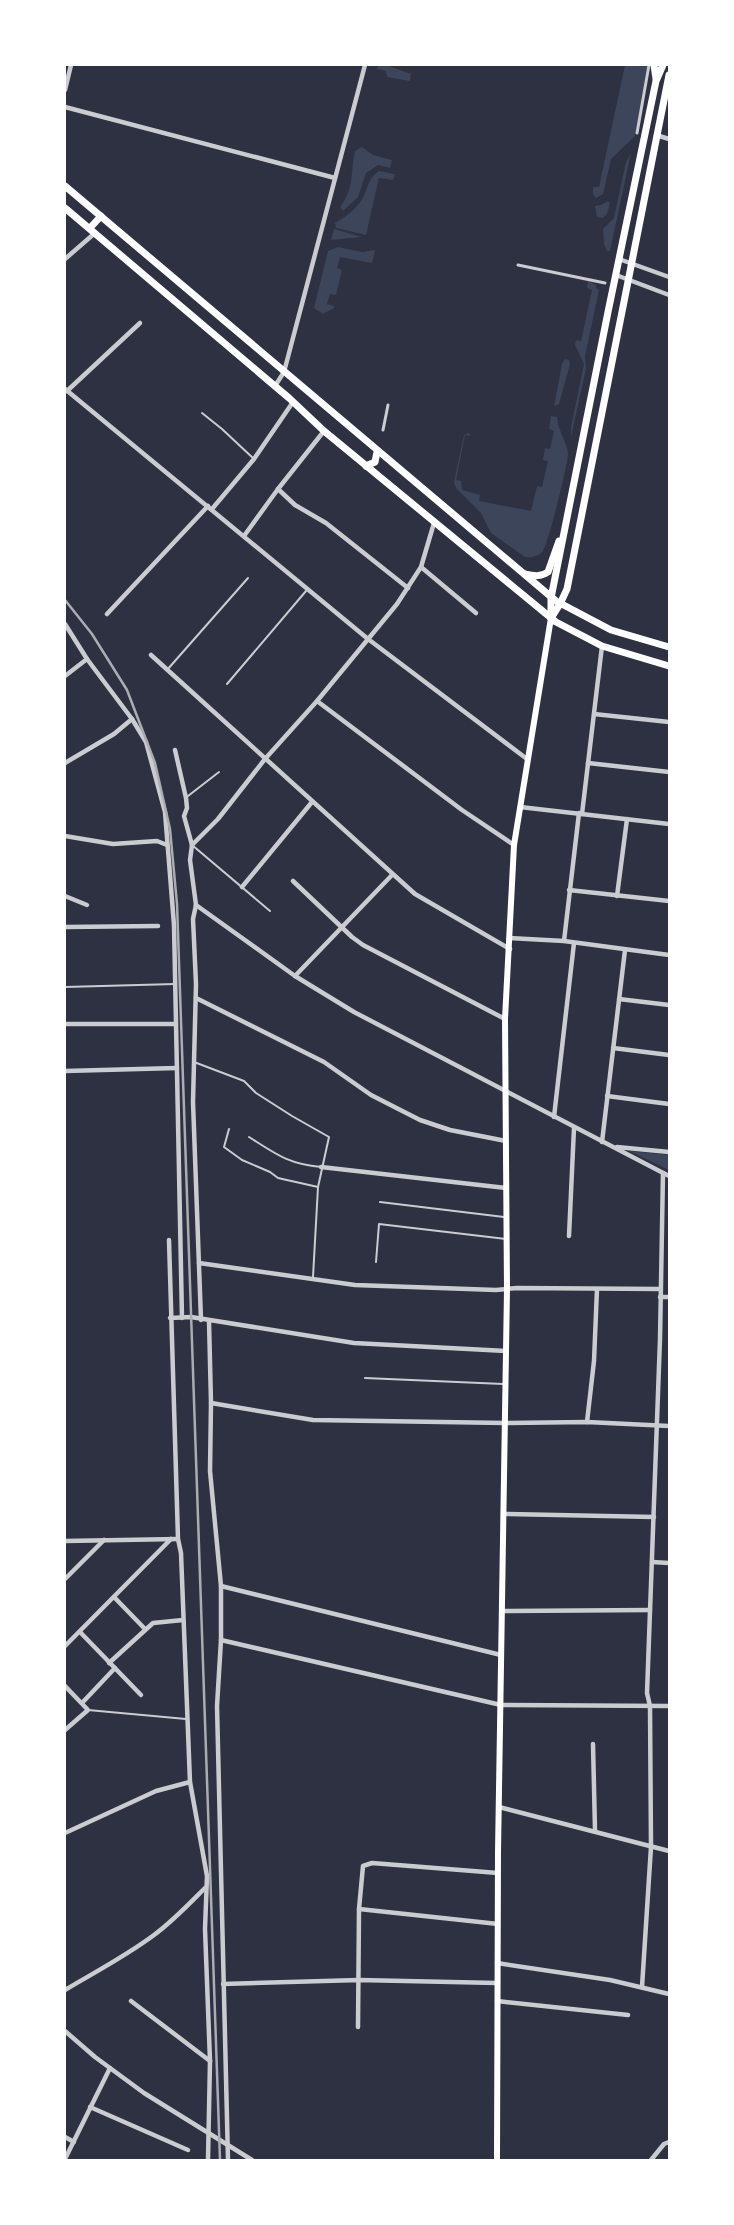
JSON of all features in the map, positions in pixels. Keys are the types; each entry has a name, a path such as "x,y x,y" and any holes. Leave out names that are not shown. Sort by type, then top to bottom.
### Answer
{"main road":[{"path":"654,65 656,80"},
{"path":"497,2160 498,1873 507,1290 505,1018 514,845 551,618 551,598 656,80 663,65"},
{"path":"551,618 567,589 669,75"},
{"path":"65,186 551,598 611,630 669,647"},
{"path":"65,208 275,386 324,431 551,618 565,628 602,646 669,666"},
{"path":"93,230 101,216"},
{"path":"366,466 375,462 377,452"},
{"path":"523,574 534,576 548,572 568,520"}],"street":[{"path":"65,90 71,65"},
{"path":"275,386 284,372 365,65"},
{"path":"637,133 649,65"},
{"path":"65,107 335,178"},
{"path":"656,135 669,139"},
{"path":"65,259 93,230"},
{"path":"619,259 669,277"},
{"path":"518,265 604,283"},
{"path":"616,275 669,295"},
{"path":"140,323 66,390 368,639 527,759"},
{"path":"107,614 210,508 254,459 293,402"},
{"path":"383,430 388,405"},
{"path":"244,536 324,431"},
{"path":"278,489 295,504 326,522 408,588"},
{"path":"192,845 218,819 265,759 317,700 408,588 421,566 434,523"},
{"path":"421,566 476,613"},
{"path":"65,624 132,719 151,754 165,812 174,925 182,1318"},
{"path":"564,941 569,890 588,763 602,646"},
{"path":"151,655 415,894 510,949"},
{"path":"65,676 88,659"},
{"path":"317,700 442,796 514,845"},
{"path":"594,714 669,722"},
{"path":"65,763 114,734 132,719"},
{"path":"175,750 186,798 184,816 192,845 190,860 196,905 193,919 196,998 194,1165 201,1320"},
{"path":"588,763 669,772"},
{"path":"242,887 312,802"},
{"path":"520,807 669,824"},
{"path":"617,896 627,819"},
{"path":"65,836 113,844 137,844 156,841 166,836"},
{"path":"156,841 167,845"},
{"path":"294,976 392,875"},
{"path":"293,881 363,945 505,1018"},
{"path":"569,890 669,901"},
{"path":"65,896 87,905"},
{"path":"196,905 294,976 354,1012 506,1093 669,1176"},
{"path":"65,927 158,926"},
{"path":"509,938 564,941 669,955"},
{"path":"554,1117 574,943"},
{"path":"602,1142 625,950"},
{"path":"196,998 324,1062 371,1095 420,1120 450,1130 506,1141"},
{"path":"619,998 669,1005"},
{"path":"65,1024 176,1024"},
{"path":"613,1048 669,1055"},
{"path":"65,1071 178,1068"},
{"path":"607,1096 669,1104"},
{"path":"569,1236 574,1128"},
{"path":"613,1147 669,1152"},
{"path":"321,1167 506,1188"},
{"path":"642,1987 651,1847 650,1706 647,1693 657,1426 663,1173"},
{"path":"169,1240 170,1318 178,1539 181,1553 186,1719 190,1782 207,1876 205,1888 210,2061 208,2160"},
{"path":"199,1264 355,1285 507,1290 660,1289"},
{"path":"587,1422 594,1361 596,1289"},
{"path":"660,1297 669,1297"},
{"path":"170,1318 191,1317 354,1343 506,1351"},
{"path":"209,1321 212,1403 210,1471 221,1586 221,1640 216,1706 228,2160"},
{"path":"212,1403 313,1420 505,1424 587,1422 669,1426"},
{"path":"505,1514 654,1517"},
{"path":"65,1646 171,1539"},
{"path":"65,1541 178,1539"},
{"path":"65,1578 104,1540"},
{"path":"652,1562 669,1563"},
{"path":"221,1586 501,1655"},
{"path":"114,1597 145,1629"},
{"path":"502,1611 650,1610"},
{"path":"110,1663 153,1623 183,1620"},
{"path":"80,1632 141,1695"},
{"path":"221,1640 501,1705 669,1706"},
{"path":"82,1703 115,1668"},
{"path":"65,1686 88,1710 65,1730"},
{"path":"593,1744 595,1830"},
{"path":"65,1833 156,1791 190,1782"},
{"path":"499,1807 595,1830 669,1851"},
{"path":"358,2028 359,1909 361,1871 363,1866 372,1863 498,1873"},
{"path":"65,1990 111,1964 155,1934 178,1916 205,1888"},
{"path":"359,1909 498,1924"},
{"path":"497,1963 572,1973 669,1994"},
{"path":"223,1984 358,1980 497,1983"},
{"path":"131,2001 210,2061"},
{"path":"497,2001 628,2015"},
{"path":"65,2031 144,2094 252,2160"},
{"path":"65,2159 110,2068"},
{"path":"90,2108 188,2150"},
{"path":"65,2137 74,2142"},
{"path":"651,2160 664,2144 669,2142"}],"lane":[{"path":"202,413 254,459"},
{"path":"168,670 248,578"},
{"path":"227,684 308,589"},
{"path":"186,798 220,772"},
{"path":"192,845 270,911"},
{"path":"65,987 175,984"},
{"path":"194,1062 244,1081 256,1093 329,1137 318,1187 313,1280"},
{"path":"229,1129 224,1147 242,1160 270,1172 278,1178 318,1187"},
{"path":"249,1137 284,1159 302,1165 321,1167"},
{"path":"380,1202 506,1218"},
{"path":"376,1262 379,1224 506,1239"},
{"path":"365,1378 506,1384"},
{"path":"88,1710 186,1719"}],"shaded area":[{"path":"378,65 386,65 411,74 410,81 387,77 386,71 377,69"},
{"path":"625,65 647,65 635,136 611,159 603,194 596,198 593,194 593,187 599,187"},
{"path":"362,147 373,155 392,160 390,168 378,165 366,173 358,197 343,211 340,207 345,200 350,186 355,151"},
{"path":"631,153 610,251 607,251 604,244 603,229 614,218 626,162"},
{"path":"379,171 395,174 393,180 379,178 366,235 336,228 335,223 358,205 364,197 370,181"},
{"path":"608,201 610,203 607,214 603,218 597,217 595,206"},
{"path":"334,229 362,237 331,240"},
{"path":"338,247 362,252 375,250 372,263 340,257 337,268 342,270 336,295 330,294 327,304 334,306 334,308 323,314 314,308 328,251"},
{"path":"588,281 596,285 596,288 599,290 585,356 586,368 571,437 571,427 584,364 575,345 576,340 581,341 592,290 587,288"},
{"path":"565,359 569,360 570,364 559,404 554,406 562,364"},
{"path":"551,416 557,417 568,454 567,461 546,545 539,554 525,557 491,533 481,513 456,488 454,482 464,435 469,433 471,436 465,435 456,480 461,481 462,490 480,495 479,501 531,511 537,486 542,487 548,461 543,460 545,448 550,449 554,431 549,429"},
{"path":"629,1151 669,1155 669,1170"}],"railway":[{"path":"65,600 92,634 127,690 155,763 170,829 177,904 220,2160"}]}
